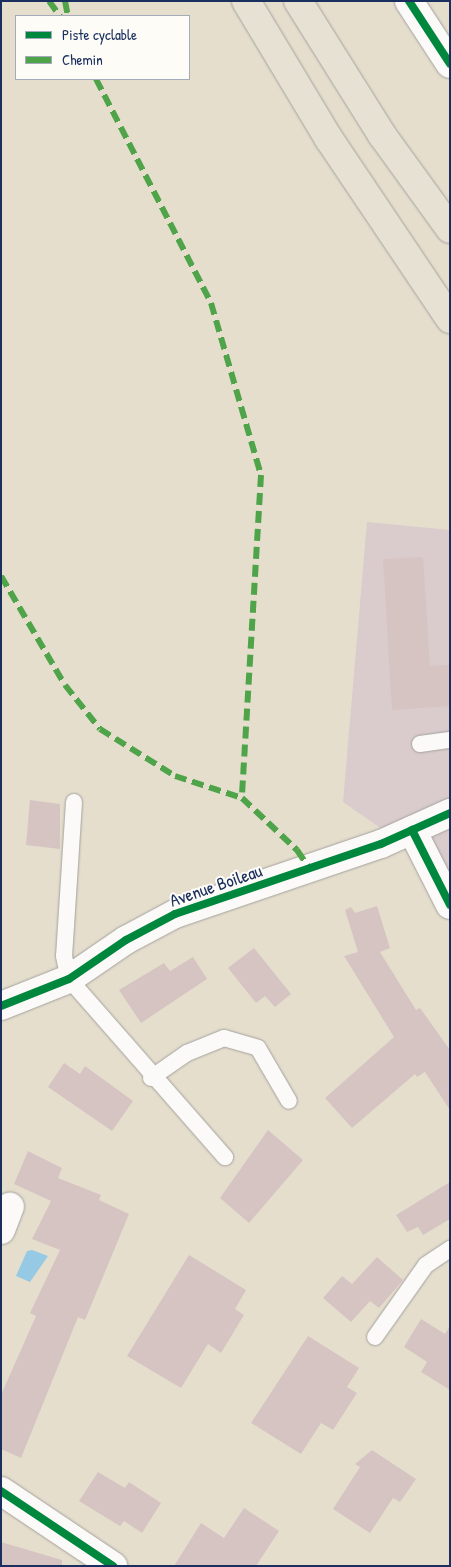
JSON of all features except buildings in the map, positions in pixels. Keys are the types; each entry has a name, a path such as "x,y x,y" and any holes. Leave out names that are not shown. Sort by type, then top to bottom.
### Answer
{"main road":[{"path":"246,1 329,139 450,319"},
{"path":"298,1 382,136 450,229"}],"street":[{"path":"409,1 450,64"},
{"name":"Avenue Boileau","path":"1,1006 69,979 126,940 175,914 412,830 450,813"},
{"path":"412,830 450,905"},
{"path":"1,1491 113,1566"}],"lane":[{"path":"420,744 450,740"},
{"path":"74,802 64,956 69,979 152,1078 225,1157"},
{"path":"152,1078 188,1053 224,1038 258,1048 289,1101"},
{"path":"375,1337 426,1265 450,1249"}],"shaded area":[{"path":"367,522 450,530 450,876 343,802"}],"water":[{"path":"32,1250 48,1256 30,1282 16,1276 27,1251"}],"marked path":[{"path":"49,1 59,15"},
{"path":"65,1 68,15"},
{"path":"97,80 211,303 261,475 242,798 297,850 310,869"},
{"path":"1,576 65,685 100,729 175,776 242,798"}],"cycle path":[{"path":"409,1 450,64"},
{"path":"1,1006 69,979 126,940 175,914 381,844 450,813"},
{"path":"412,830 450,905"},
{"path":"1,1491 113,1566"}]}
